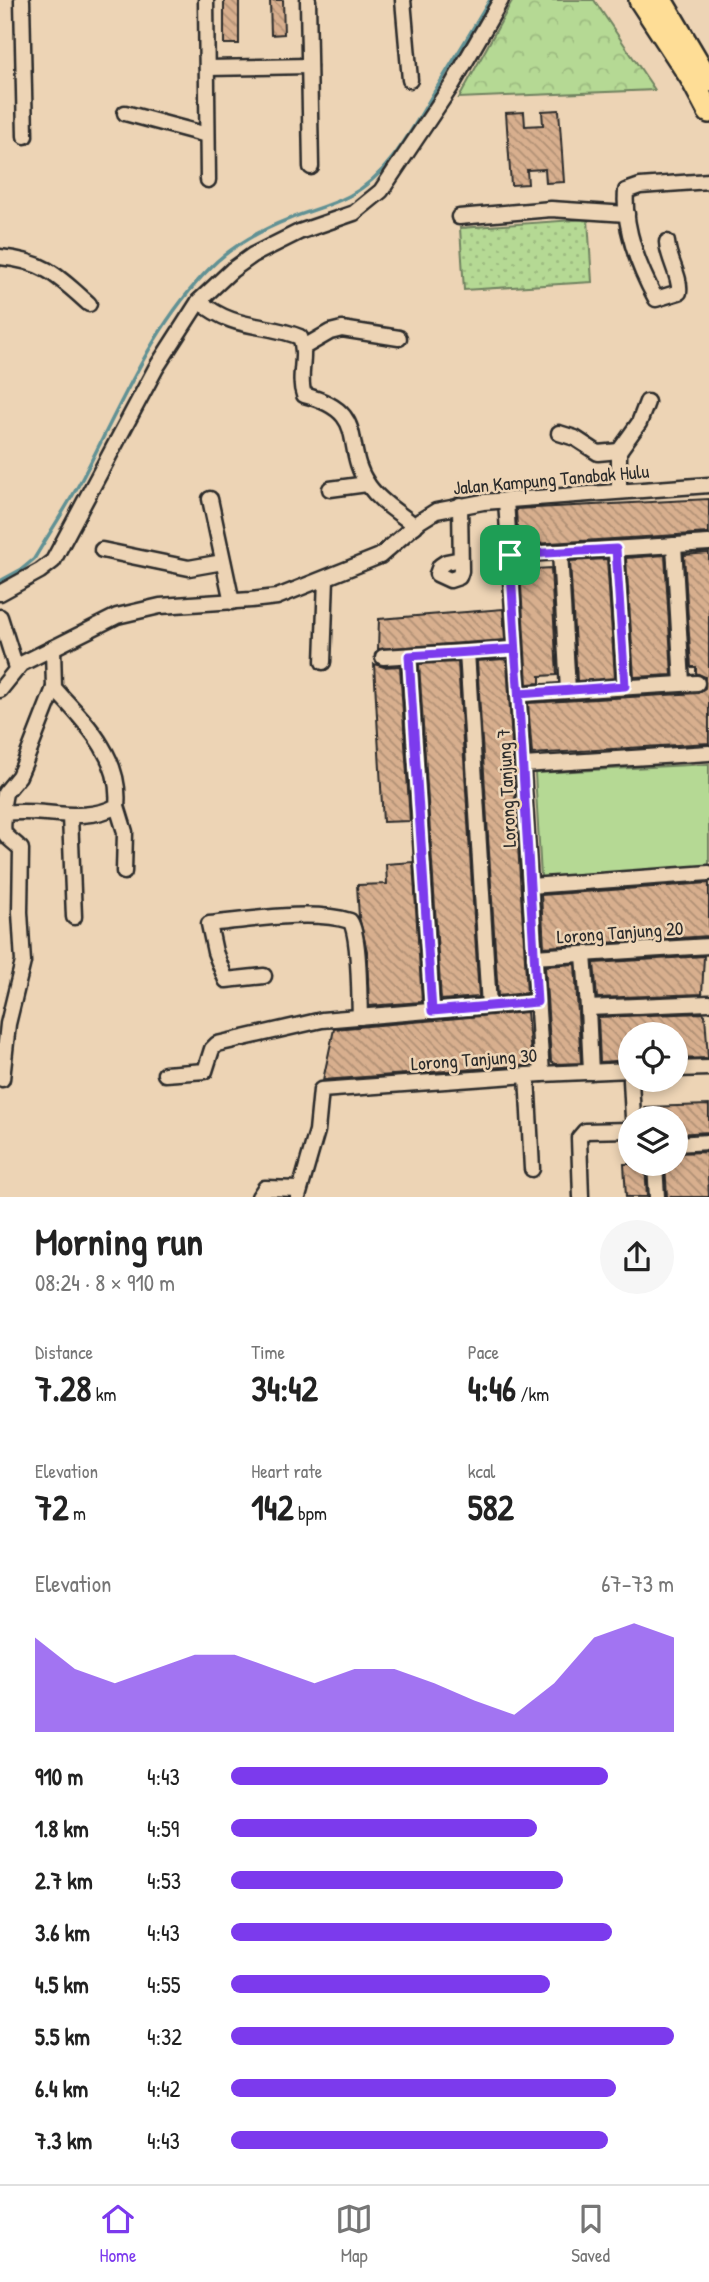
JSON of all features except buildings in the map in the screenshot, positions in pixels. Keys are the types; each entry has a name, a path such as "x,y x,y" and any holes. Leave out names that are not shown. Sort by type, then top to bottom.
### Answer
{"highway":[{"path":"640,0 709,112"},
{"path":"662,0 709,81"}],"street":[{"path":"22,0 25,136"},
{"path":"206,0 208,180"},
{"path":"308,0 311,167"},
{"path":"403,0 410,80"},
{"path":"0,593 46,568 53,561 156,368 199,301 232,270 253,255 299,232 354,213 381,191 452,85 501,0"},
{"path":"206,68 309,66"},
{"path":"125,113 207,135"},
{"path":"667,242 670,262 680,288 674,295 656,299 635,251 627,214 626,191 640,186 709,181"},
{"path":"459,217 551,209 627,214"},
{"path":"0,257 47,268 89,304"},
{"path":"199,301 211,311 242,324 300,337 304,347 304,395 333,406 349,424 354,435 356,459 367,484 376,495 415,526"},
{"path":"304,347 330,332 342,329 399,338"},
{"path":"619,492 619,451 639,423 647,402"},
{"path":"559,433 575,438 598,453 619,451"},
{"path":"330,489 367,484"},
{"name":"Jalan Kampung Tanabak Hulu","path":"16,668 128,613 160,606 277,597 380,556 436,511 460,505 506,500 709,485"},
{"path":"210,499 232,602"},
{"name":"Lorong Tanjung 7","path":"506,500 537,1002 533,1169"},
{"path":"460,505 461,559"},
{"path":"510,555 709,543"},
{"path":"674,545 682,683"},
{"path":"616,549 625,686"},
{"path":"102,550 189,568 223,562"},
{"path":"559,552 568,690"},
{"path":"323,662 326,578"},
{"path":"0,617 16,668 0,690"},
{"path":"2,1079 8,1024 23,962 20,912 21,849 7,839 3,832 3,804 5,793 25,762 54,688 53,648"},
{"path":"383,657 515,649"},
{"path":"467,652 489,1006"},
{"path":"409,656 432,1011"},
{"path":"519,694 697,683"},
{"path":"54,688 90,727 103,747 116,780 117,806 125,832 124,872"},
{"path":"524,765 709,753"},
{"path":"5,813 70,816 109,810 117,806"},
{"path":"70,816 74,917"},
{"path":"530,886 709,873"},
{"path":"264,976 226,981 215,952 209,924 281,917 336,917 350,921 354,928 360,1017"},
{"name":"Lorong Tanjung 20","path":"534,957 709,947"},
{"path":"584,955 591,1072"},
{"path":"165,1074 205,1071 212,1049 217,1044 324,1020 537,1002"},
{"path":"588,1009 709,1003"},
{"path":"688,1069 709,1068"},
{"name":"Lorong Tanjung 30","path":"299,1193 317,1131 321,1090 618,1071"},
{"path":"581,1197 579,1138 585,1131 618,1130"},
{"path":"688,1143 709,1142"},
{"path":"656,1176 657,1197"},
{"path":"259,1197 265,1188 299,1193"}],"green space":[{"path":"513,0 594,0 655,90 459,98"},
{"path":"588,219 592,282 464,290 460,228"},
{"path":"709,764 709,866 541,877 535,773"}],"waterway":[{"path":"0,581 34,559 77,487 155,339 191,289 212,266 248,239 279,223 349,196 377,175 410,132 490,0"}],"route":[{"path":"510,555 515,649 524,765 537,1002 432,1011 409,656 515,649 519,694 625,686 616,549 510,555"}]}
